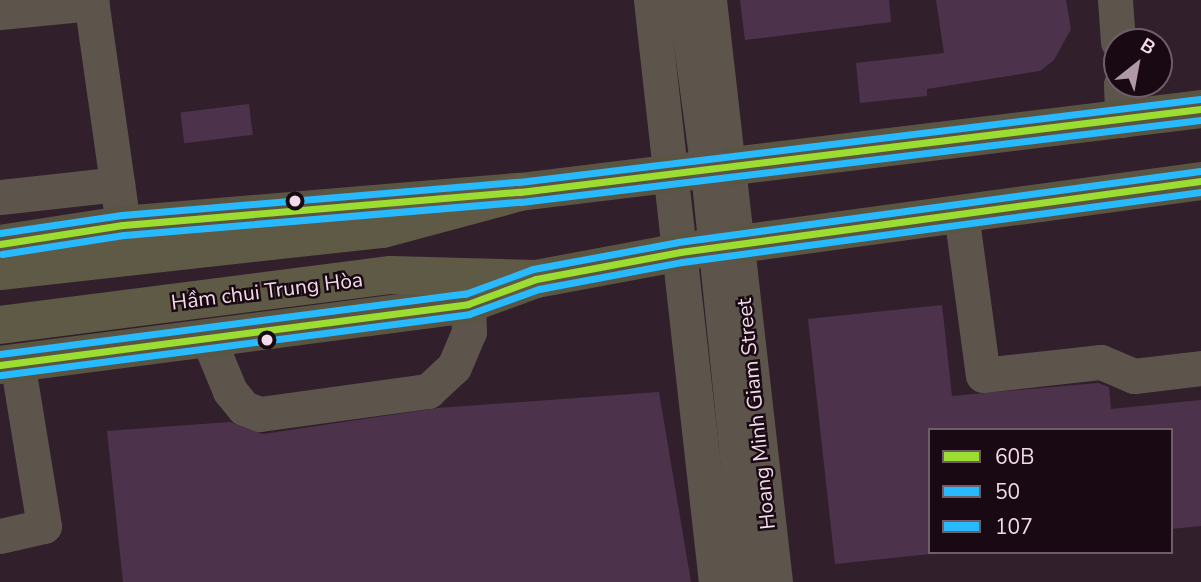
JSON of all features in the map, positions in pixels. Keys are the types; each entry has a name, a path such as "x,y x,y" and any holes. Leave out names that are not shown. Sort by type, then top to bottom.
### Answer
{"highway":[{"path":"0,271 383,229 520,192"},
{"name":"Hầm chui Trung Hòa","path":"0,325 391,275 536,279"}],"main road":[{"path":"0,244 108,227 520,192 730,163 1122,102 1201,109"},
{"path":"9,364 468,304 536,279 680,252 1201,181"}],"street":[{"path":"685,0 709,174 750,582"},
{"path":"1115,0 1117,28"},
{"path":"0,12 91,2 102,185 108,227"},
{"path":"653,10 678,52 688,55 706,47 711,16"},
{"path":"653,10 680,252 689,363 716,582"},
{"name":"Hoang Minh Giam Street","path":"711,16 730,163 748,366 775,582"},
{"path":"0,197 102,185"},
{"path":"961,213 983,375 1101,362 1134,376 1201,368"},
{"path":"208,338 230,391 244,408 260,414 428,391 454,368 469,332 468,304"},
{"path":"689,363 705,334 721,333 736,344 748,366"},
{"path":"0,536 44,526 9,364"}],"building":[{"path":"740,0 889,0 891,22 745,40"},
{"path":"936,0 1066,0 1071,29 1054,60 1040,71 927,89 927,96 860,103 856,63 944,53"},
{"path":"249,104 253,135 184,143 181,112"},
{"path":"942,305 952,396 1098,383 1109,387 1111,409 1201,400 1201,526 1173,529 1173,428 928,428 930,554 835,564 808,319"},
{"path":"659,392 691,582 123,582 107,431 230,422 263,434 438,408"}],"transit line":[{"name":"107","path":"0,233 122,215 519,182 1200,99"},
{"name":"60B","path":"0,244 123,225 520,192 1201,109"},
{"name":"50","path":"2,254 124,235 521,202 1201,120"},
{"name":"107","path":"0,354 465,294 533,269 678,242 1200,171"},
{"name":"60B","path":"0,365 468,304 536,279 680,252 1201,181"},
{"name":"50","path":"1,375 469,314 539,289 682,262 1201,192"}]}
